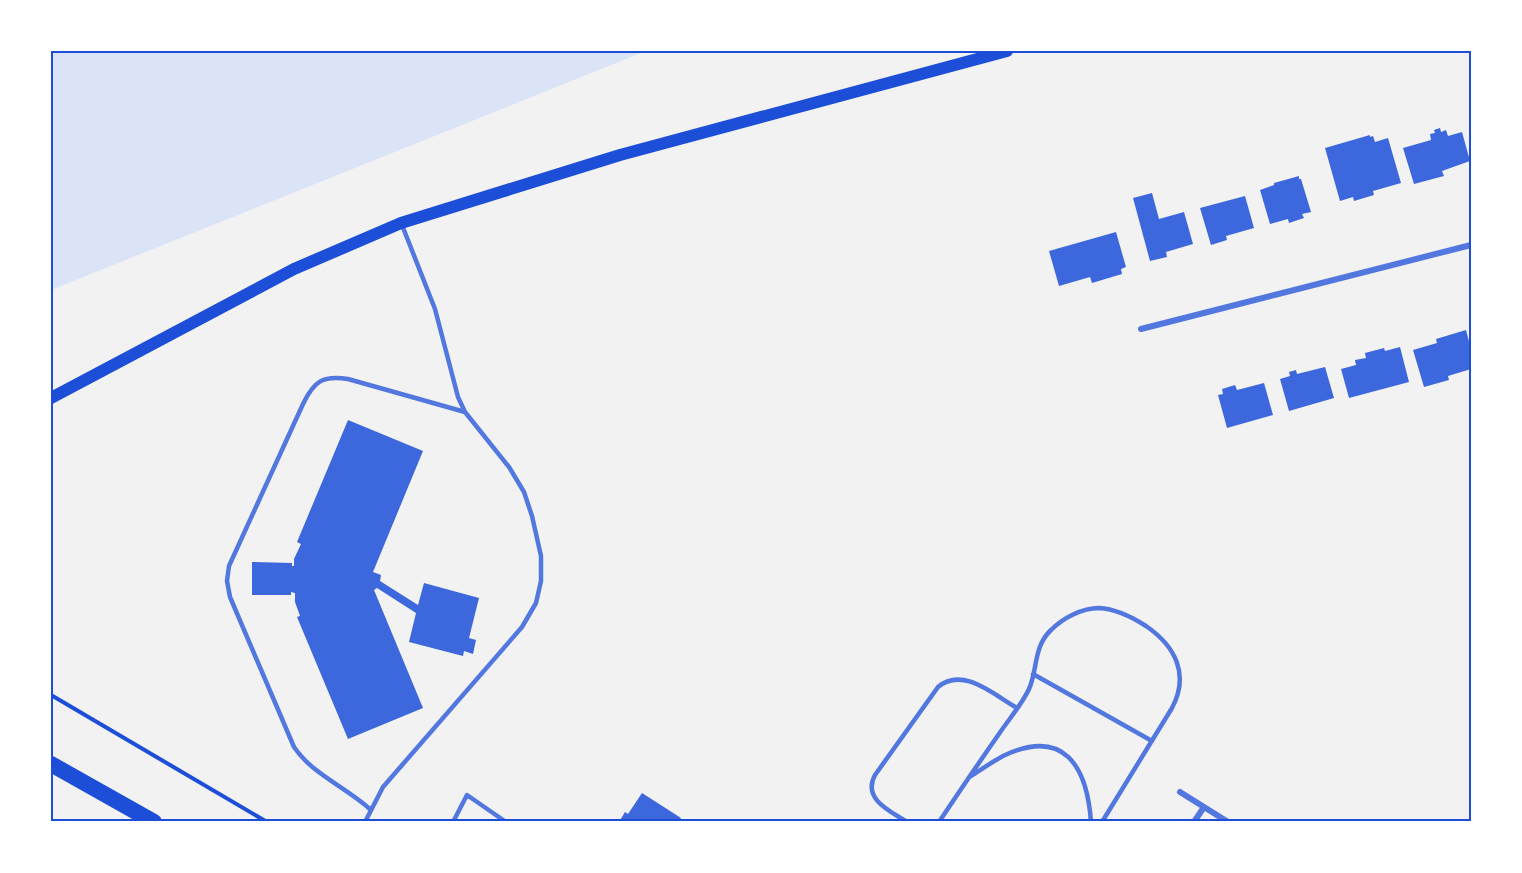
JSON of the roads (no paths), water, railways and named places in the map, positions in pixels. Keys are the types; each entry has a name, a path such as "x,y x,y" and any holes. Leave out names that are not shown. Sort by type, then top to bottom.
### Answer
{"highway":[{"path":"51,764 154,822"}],"main road":[{"path":"51,398 294,269 401,223 620,155 1007,51"}],"street":[{"path":"1141,329 1471,245"},
{"path":"1180,792 1228,822"},
{"path":"1194,822 1204,807"}],"lane":[{"path":"365,822 377,797 391,778 522,627 534,609 540,592 542,570 534,522 524,492 509,467 465,412 454,388 435,309 401,223"},
{"path":"371,810 351,793 308,765 294,747 230,597 227,581 230,566 303,404 316,383 330,377 348,379 465,412"},
{"path":"940,821 1028,690 1040,644 1048,632 1077,612 1097,608 1112,610 1140,622 1166,642 1174,654 1181,681 1179,696 1102,822"},
{"path":"1033,674 1152,741"},
{"path":"907,822 879,804 874,798 871,784 938,687 951,679 966,680 1017,708"},
{"path":"969,778 1003,756 1021,750 1044,747 1061,752 1077,766 1083,778 1091,822"},
{"path":"453,822 467,795 506,822"}]}
